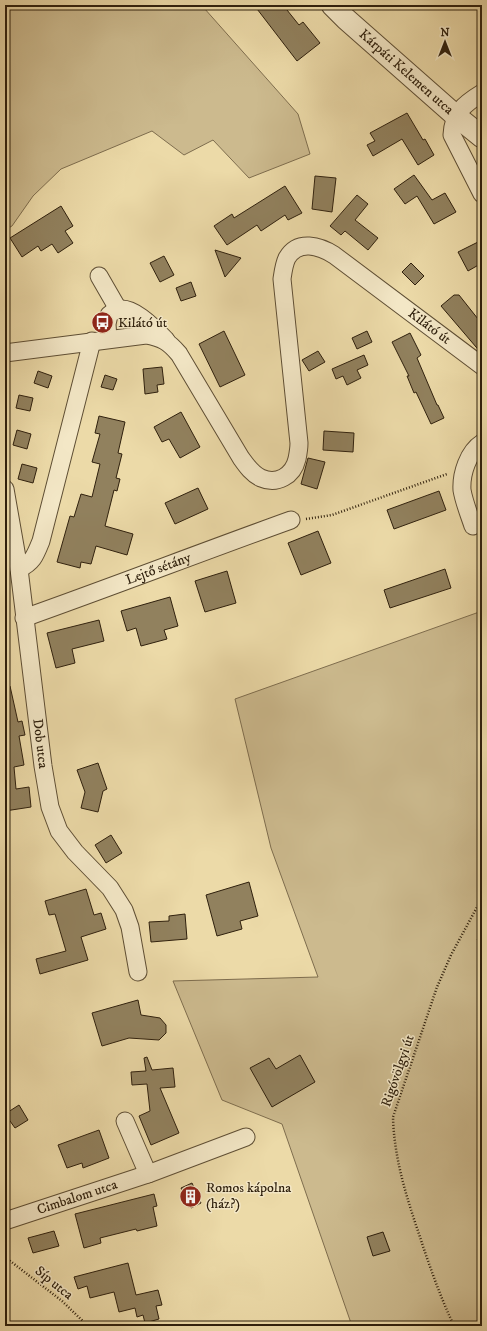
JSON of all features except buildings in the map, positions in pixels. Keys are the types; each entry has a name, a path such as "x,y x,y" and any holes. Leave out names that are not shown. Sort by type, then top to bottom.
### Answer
{"street":[{"name":"Kárpáti Kelemen utca","path":"332,5 456,116 482,137"},
{"path":"482,93 467,102 456,116 452,125 452,135 482,194"},
{"name":"Kilátó út","path":"118,309 127,309 151,324 169,343 178,354 241,458 251,471 260,478 271,480 283,479 292,471 297,460 299,444 282,280 287,258 293,251 311,245 323,248 482,366"},
{"path":"18,569 28,564 35,557 100,340 109,315 118,309 99,276"},
{"path":"5,354 146,335 159,337 169,343"},
{"path":"473,526 462,489 466,467 471,453 482,443"},
{"name":"Dob utca","path":"5,490 18,569 43,766 50,808 59,831 75,852 110,888 124,910 130,927 138,972"},
{"name":"Lejtő sétány","path":"24,618 291,520"},
{"path":"125,1121 148,1174"},
{"name":"Cimbalom utca","path":"5,1221 148,1174 246,1137"}],"path":[{"path":"291,520 332,515 466,467"},
{"name":"Rigóvölgyi út","path":"454,1326 445,1308 427,1261 406,1195 394,1137 394,1117 438,987 452,955 482,898"},
{"name":"Síp utca","path":"5,1257 62,1301 88,1326"}],"shaded area":[{"path":"5,5 207,5 204,8 298,114 310,154 249,178 213,140 184,155 152,131 61,169 33,196 12,226 5,230"},
{"path":"482,611 482,929 477,940 482,940 482,1326 352,1326 282,1124 222,1100 173,981 318,977 271,848 235,699"}],"place":[{"name":"Kilátó út","path":"102,323"},
{"name":"Romos kápolna (ház?)","path":"191,1196"}]}
